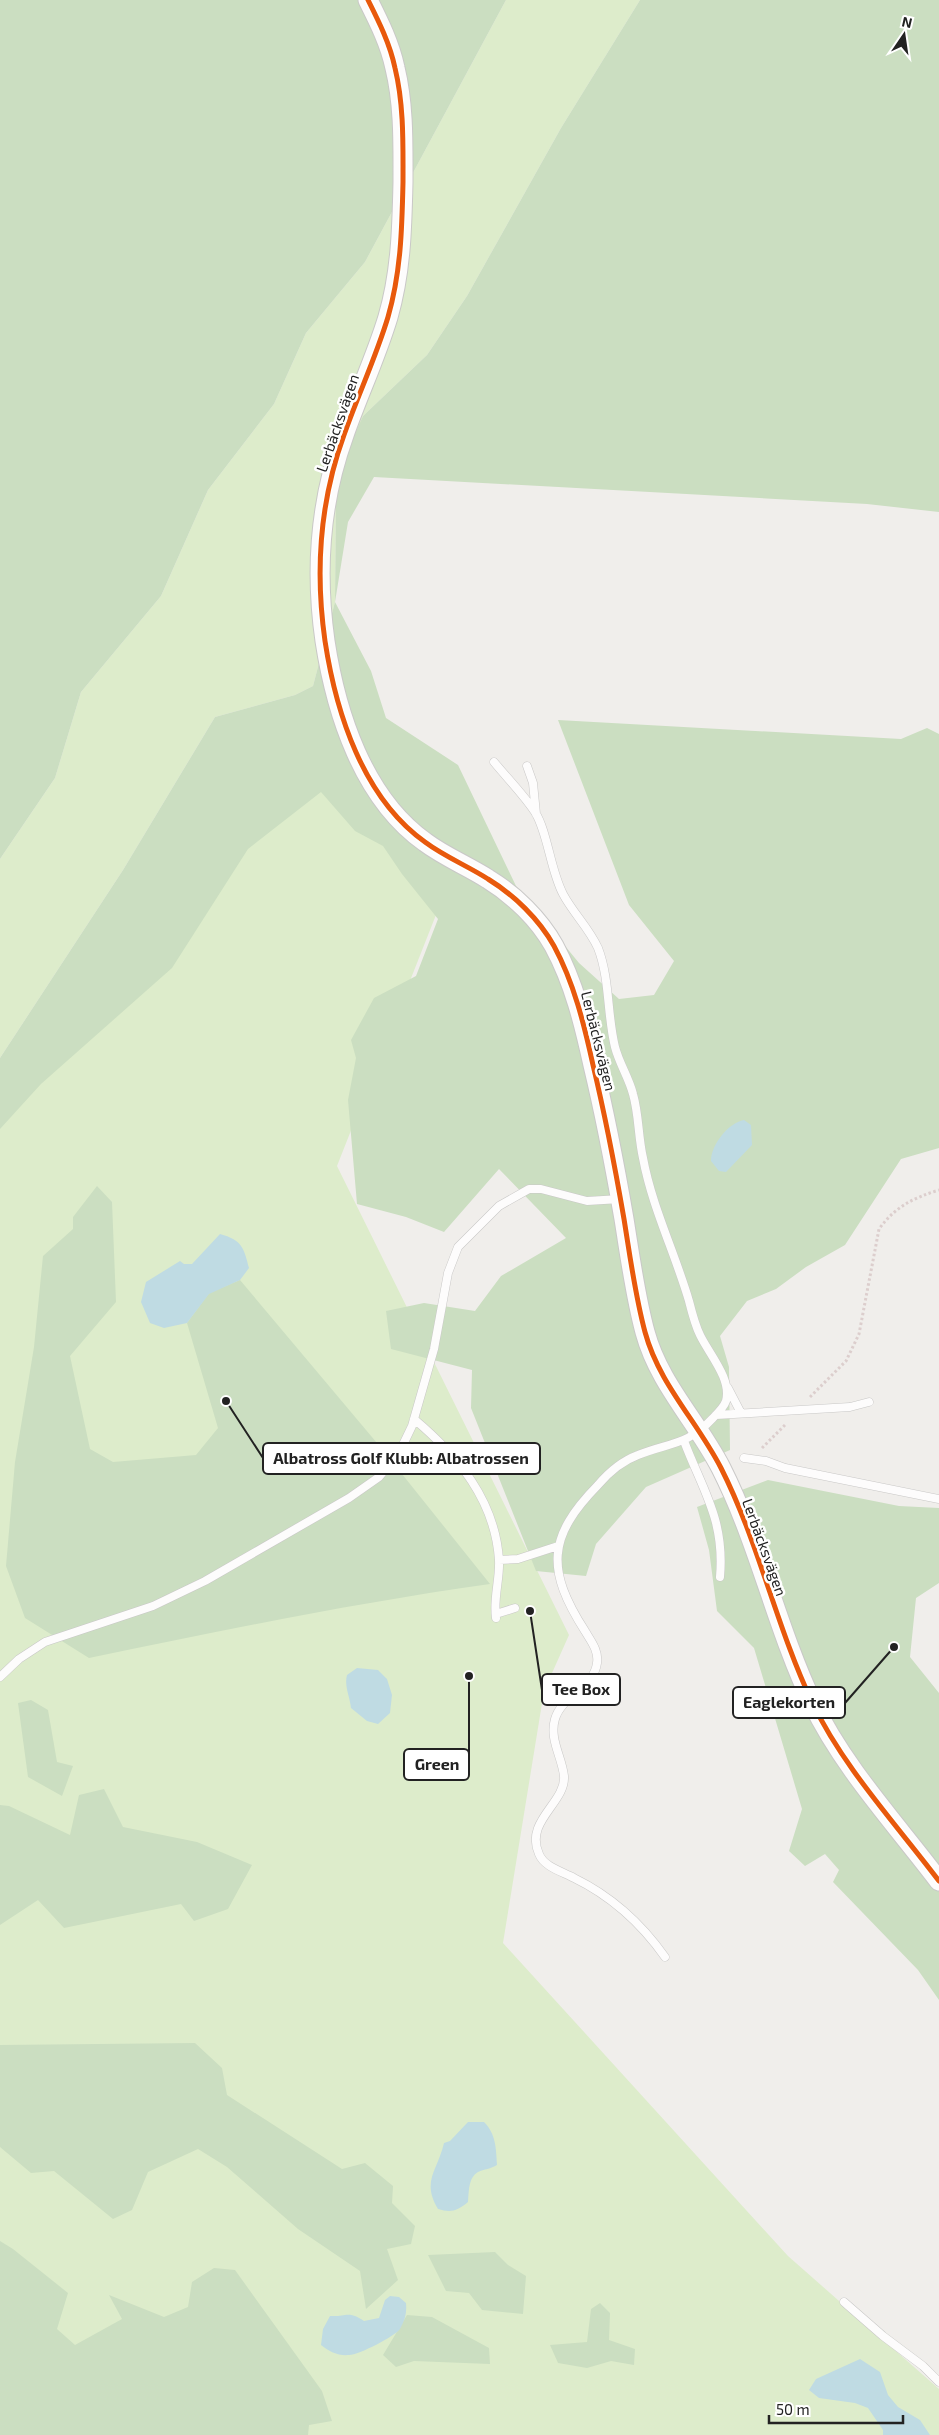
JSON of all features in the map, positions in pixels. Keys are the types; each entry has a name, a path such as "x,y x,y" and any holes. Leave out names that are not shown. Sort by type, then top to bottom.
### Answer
{"street":[{"name":"Lerbäcksvägen","path":"368,0 390,50 400,90 403,147 402,240 397,277 388,317 344,433 333,470 324,508 320,544 320,588 328,658 351,737 378,793 388,807 422,840 487,878 511,895 534,918 554,946 573,990 584,1025 620,1199 635,1286 651,1352 692,1437 716,1458 732,1491 788,1647 818,1713 859,1776 939,1881"}],"lane":[{"path":"494,762 536,814"},
{"path":"527,766 533,783 536,814 561,889 599,951 615,1046 637,1108 643,1158 699,1334 740,1414"},
{"path":"0,1677 19,1659 45,1642 153,1606 205,1580 349,1498 388,1468 399,1453 414,1419 434,1349 448,1273 458,1247 464,1240 499,1206 529,1189 587,1201 620,1199"},
{"path":"665,1957 636,1922 598,1890 554,1868 543,1860 538,1853 538,1827 560,1792 564,1782 554,1738 555,1720 563,1704 591,1678 597,1664 594,1644 569,1605 560,1586 557,1561 558,1546 574,1511 613,1470 639,1454 692,1437 716,1415 727,1400 727,1386"},
{"path":"716,1415 850,1407 869,1402"},
{"path":"414,1419 456,1460 482,1497 494,1528 499,1560 494,1604 496,1616 515,1608"},
{"path":"692,1437 714,1509 720,1546 720,1576"},
{"path":"744,1458 766,1461 784,1468 939,1499"},
{"path":"499,1560 525,1557 558,1546"},
{"path":"844,2302 883,2336 923,2366 939,2382"}],"path":[{"path":"744,1458 767,1444 846,1361 859,1334 879,1229 887,1218 915,1197 939,1190"}],"green space":[{"path":"0,0 506,0 365,262 306,333 274,404 208,490 161,596 81,692 55,778 0,859"},
{"path":"506,0 640,0 561,128 467,296 427,355 363,416 336,496 335,602 313,686 295,695 215,717 123,870 0,1058 0,859 55,778 81,692 161,596 208,490 274,404 306,333 365,262"},
{"path":"640,0 939,0 939,512 867,504 374,477 348,522 335,602 336,496 347,452 363,416 427,355 467,296 561,128"},
{"path":"335,602 371,671 386,718 458,765 516,886 579,963 619,999 654,995 674,961 629,905 558,720 901,739 927,728 939,734 939,1148 901,1159 845,1245 806,1267 776,1289 747,1301 720,1336 729,1367 730,1450 646,1487 596,1544 586,1576 536,1571 471,1408 472,1370 391,1349 386,1311 424,1303 475,1311 501,1276 566,1238 499,1169 444,1232 406,1217 357,1204 348,1100 356,1058 351,1040 374,998 416,976 438,919 402,874 383,846 355,831 321,792 248,849 172,968 41,1084 0,1129 0,1058 123,870 215,717 295,695 313,686"},
{"path":"327,769 445,892 337,1166 569,1635 544,1691 503,1943 788,2256 939,2389 939,2435 0,2435 0,1118 218,838"},
{"path":"97,1186 112,1202 116,1302 70,1356 90,1449 113,1462 196,1455 218,1428 187,1323 209,1293 240,1280 382,1449 490,1584 339,1608 89,1658 25,1618 6,1566 15,1462 34,1347 43,1256 73,1229 73,1217"},
{"path":"768,1480 899,1506 939,1508 939,1583 916,1598 910,1657 939,1693 939,2000 918,1970 833,1882 839,1870 825,1854 805,1866 789,1851 802,1809 754,1648 717,1611 709,1550 697,1507"},
{"path":"31,1700 48,1710 57,1762 73,1766 62,1796 28,1777 18,1703"},
{"path":"104,1789 123,1827 197,1842 252,1865 228,1909 194,1921 181,1904 64,1928 38,1900 0,1925 0,1805 9,1806 70,1835 79,1795"},
{"path":"195,2043 222,2068 227,2095 342,2169 365,2163 393,2186 392,2203 415,2226 411,2244 387,2249 398,2280 366,2309 360,2271 298,2229 227,2167 198,2149 148,2172 132,2210 113,2219 54,2171 31,2173 0,2147 0,2045"},
{"path":"0,2241 13,2249 68,2293 57,2329 75,2345 122,2319 109,2295 164,2317 188,2307 192,2282 214,2268 235,2270 322,2391 332,2421 309,2425 308,2435 0,2435"},
{"path":"495,2252 508,2265 526,2276 523,2314 482,2310 469,2293 446,2291 428,2255"},
{"path":"600,2303 610,2313 609,2340 635,2349 634,2365 611,2361 587,2368 558,2363 550,2345 587,2342 591,2309"},
{"path":"407,2315 432,2317 489,2348 490,2364 414,2361 396,2367 383,2355"}],"water":[{"path":"744,1120 751,1125 752,1145 726,1172 719,1171 711,1161 714,1148 721,1136 732,1125"},
{"path":"220,1234 238,1242 243,1250 249,1268 240,1280 209,1294 187,1323 164,1328 150,1323 141,1302 146,1282 180,1261 184,1264 192,1264"},
{"path":"357,1668 378,1670 387,1679 392,1695 390,1713 378,1724 367,1721 351,1708 346,1679 347,1675"},
{"path":"468,2122 484,2122 491,2131 495,2142 497,2165 478,2172 472,2178 468,2202 464,2205 450,2211 438,2209 431,2191 432,2176 444,2143 450,2141"},
{"path":"390,2296 399,2297 406,2303 402,2326 397,2332 368,2349 349,2355 334,2353 321,2345 323,2329 330,2316 350,2315 364,2321 379,2318 385,2300"},
{"path":"860,2359 880,2372 888,2395 898,2407 920,2420 930,2435 883,2435 883,2430 868,2408 855,2403 819,2398 809,2390 816,2379"}],"cycle path":[{"path":"368,0 387,42 398,82 403,139 402,216 396,283 388,317 336,460 325,511 322,536 320,589 325,641 330,669 345,725 369,778 403,824 425,842 507,892 541,926 554,946 573,989 586,1034 602,1103 638,1304 651,1351 659,1369 721,1468 734,1496 799,1673 825,1726 854,1772 939,1881"}],"place":[{"name":"Albatross Golf Klubb: Albatrossen","path":"226,1401"},
{"name":"Tee Box","path":"530,1611"},
{"name":"Eaglekorten","path":"894,1647"},
{"name":"Green","path":"469,1676"}]}
